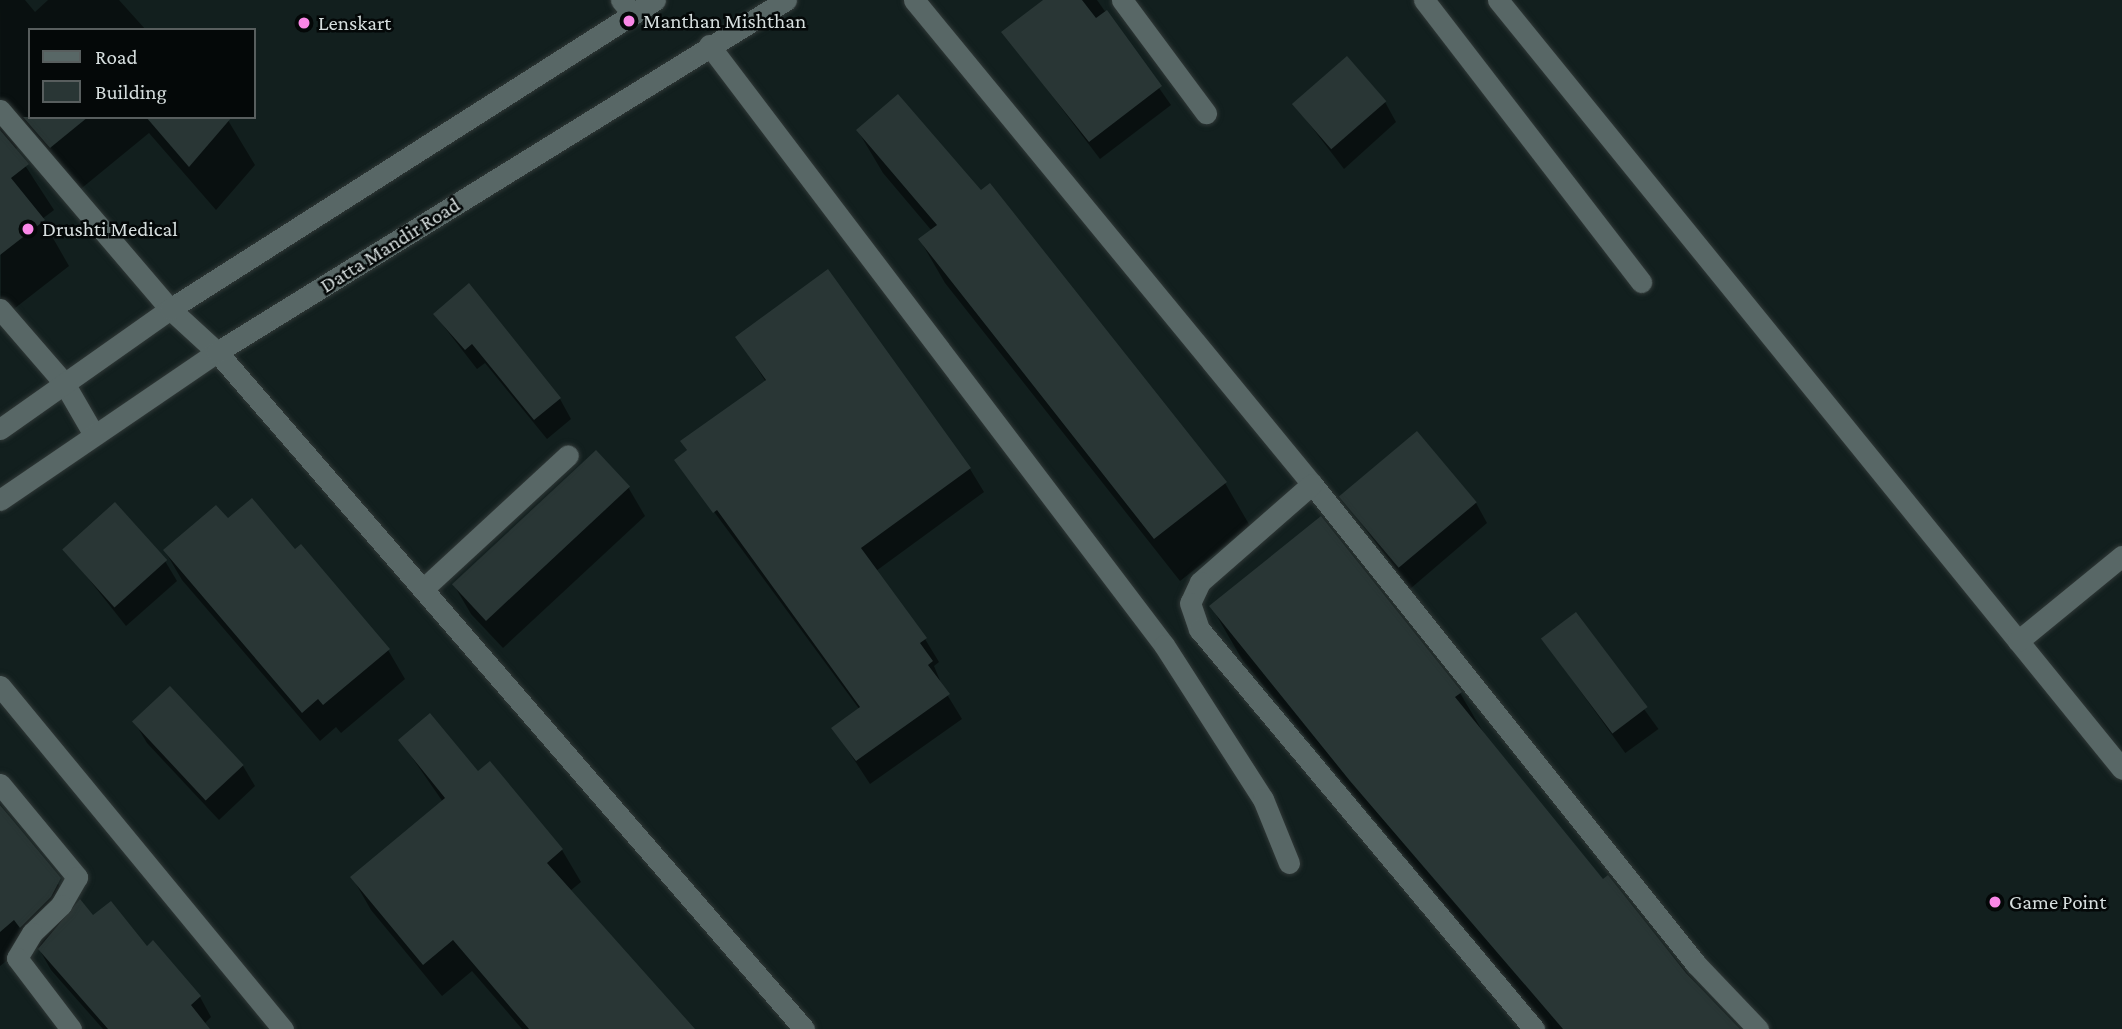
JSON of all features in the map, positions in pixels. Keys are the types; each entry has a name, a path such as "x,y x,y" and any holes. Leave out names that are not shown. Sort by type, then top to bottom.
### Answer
{"street":[{"path":"0,429 170,309 627,7 655,0"},
{"name":"Datta Mandir Road","path":"0,500 93,433 217,352 709,45 786,0"},
{"path":"914,0 1312,484 1696,964 1758,1029"},
{"path":"1122,0 1206,113"},
{"path":"1424,0 1641,282"},
{"path":"1497,0 2122,769"},
{"path":"709,45 1164,645 1263,799 1289,863"},
{"path":"0,110 170,309 217,352 804,1029"},
{"path":"0,309 64,383 93,433"},
{"path":"423,589 568,455"},
{"path":"1312,484 1200,582 1190,603 1199,629 1534,1029"},
{"path":"2018,641 2122,556"},
{"path":"0,686 283,1029"},
{"path":"0,784 77,877 61,905 32,933 17,958 71,1029"}],"building":[{"path":"1043,0 1082,0 1096,18 1107,10 1162,86 1089,142 1001,32"},
{"path":"1347,56 1386,101 1331,149 1292,104"},
{"path":"898,94 981,190 990,183 1227,482 1154,539 918,239 937,225 856,130"},
{"path":"23,117 86,119 50,148"},
{"path":"148,119 230,119 189,167"},
{"path":"0,130 29,164 11,178 45,220 0,255"},
{"path":"828,269 971,468 861,548 927,638 920,643 933,661 928,665 950,694 856,761 831,728 860,707 717,510 713,513 674,460 687,450 680,441 766,380 735,337"},
{"path":"469,283 561,398 534,420 472,344 465,350 433,314"},
{"path":"1417,431 1477,502 1399,568 1339,497"},
{"path":"596,450 630,487 486,621 452,584"},
{"path":"252,498 295,549 301,544 390,649 323,705 318,699 302,713 163,550 216,505 228,518"},
{"path":"115,502 167,560 114,607 62,550"},
{"path":"1321,516 1462,692 1455,697 1603,879 1608,875 1686,973 1740,1029 1563,1029 1350,781 1209,606"},
{"path":"1576,612 1648,707 1612,734 1541,638"},
{"path":"170,686 244,765 206,800 132,721"},
{"path":"430,713 478,771 490,761 563,849 547,863 695,1029 529,1029 453,940 423,965 350,877 445,798 398,740"},
{"path":"0,805 61,878 51,897 20,928 14,920 0,932"},
{"path":"80,899 93,915 111,901 147,946 153,940 201,996 191,1005 210,1029 108,1029 38,949"}],"place":[{"name":"Manthan Mishthan","path":"629,21"},
{"name":"Lenskart","path":"304,23"},
{"name":"Drushti Medical","path":"28,229"},
{"name":"Game Point","path":"1995,902"}]}
